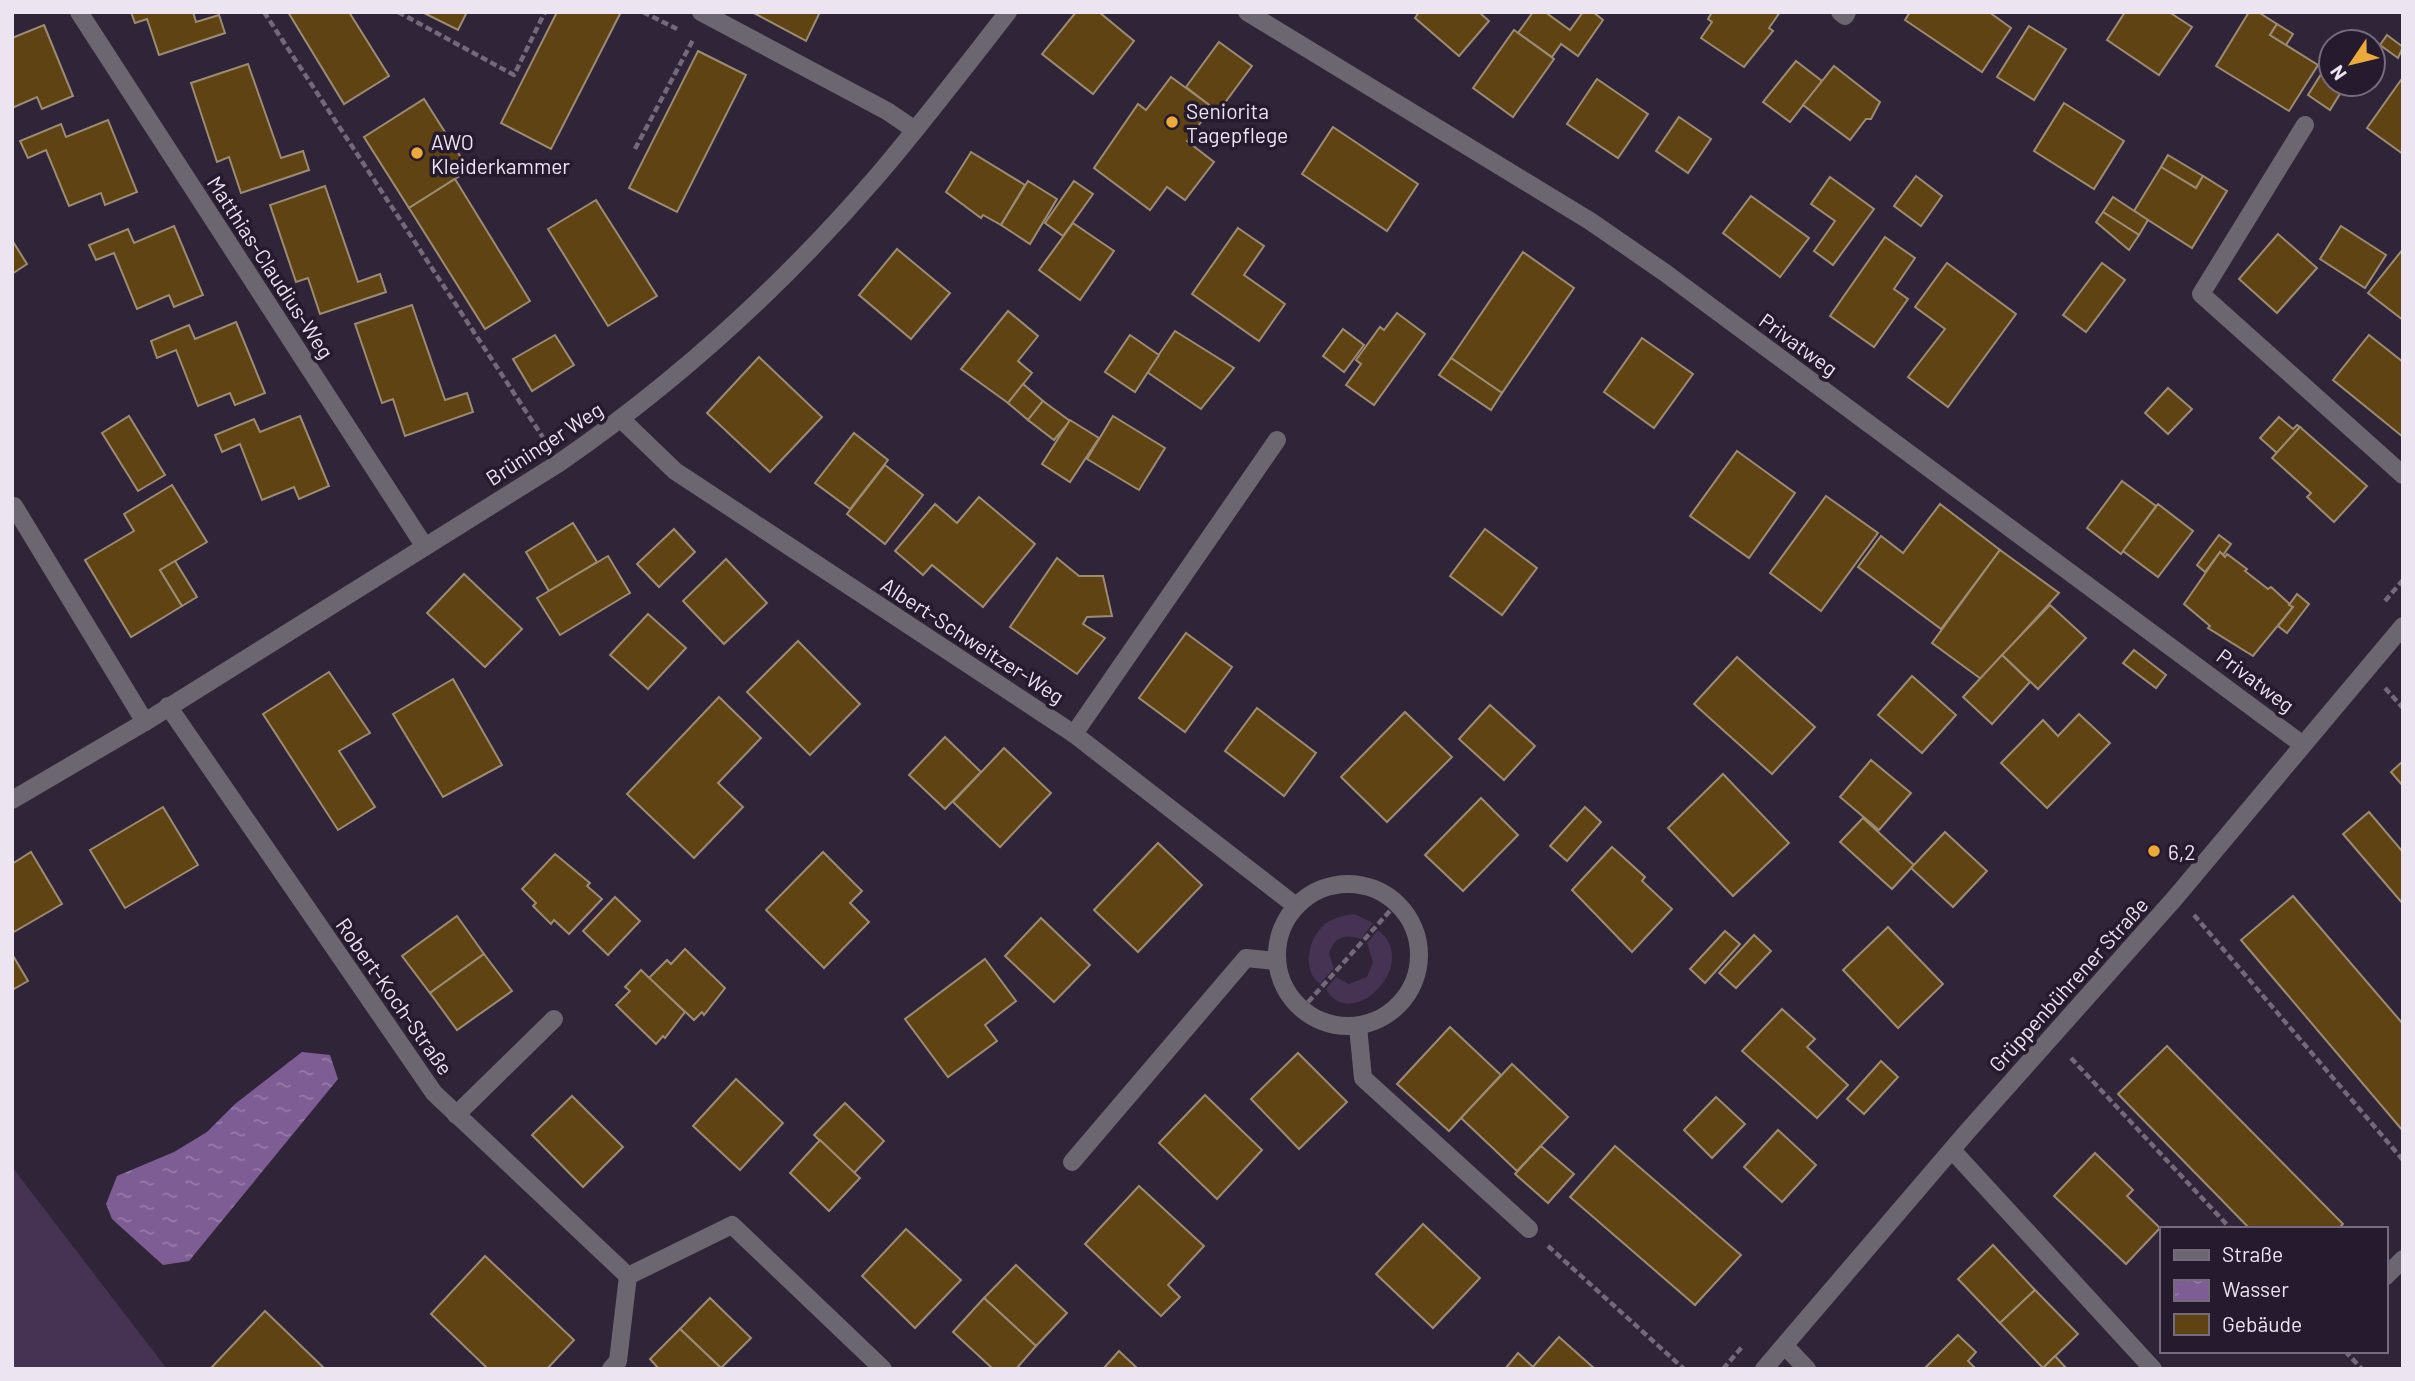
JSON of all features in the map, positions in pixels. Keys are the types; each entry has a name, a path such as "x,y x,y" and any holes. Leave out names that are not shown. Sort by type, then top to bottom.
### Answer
{"street":[{"name":"Matthias-Claudius-Weg","path":"79,12 425,547"},
{"path":"701,12 887,111 915,130"},
{"name":"Brüninger Weg","path":"12,800 145,722 559,463 622,420 752,307 876,177 1008,12"},
{"name":"Privatweg","path":"1247,12 1590,221 1664,272 2303,744"},
{"path":"1840,12 1845,16 1847,12"},
{"path":"2305,125 2201,294 2403,475"},
{"name":"Albert-Schweitzer-Weg","path":"622,420 675,471 1074,734 1296,906"},
{"path":"1074,734 1277,440"},
{"path":"14,506 145,722"},
{"name":"Grüppenbührener Straße","path":"1764,1369 1952,1150 2175,898 2403,626"},
{"name":"Robert-Koch-Straße","path":"168,706 435,1093 628,1276"},
{"path":"1357,884 1379,890 1397,903 1415,933 1419,967 1412,988 1398,1007 1380,1020 1358,1027 1338,1027 1318,1021 1301,1010 1284,988 1276,961 1279,932 1296,906 1313,892 1335,885 1357,884"},
{"path":"1072,1162 1246,958 1276,961"},
{"path":"456,1115 555,1020"},
{"path":"1358,1027 1363,1078 1529,1229"},
{"path":"1952,1150 2153,1369"},
{"path":"611,1369 618,1361 628,1276 732,1225 883,1369"},
{"path":"2387,1275 2403,1259"},
{"path":"1784,1346 1807,1369"}],"path":[{"path":"264,12 559,463"},
{"path":"398,12 514,75 545,12"},
{"path":"635,149 694,38 643,12"},
{"path":"2175,898 2197,918 2403,1160"},
{"path":"1301,1010 1397,903"},
{"path":"2052,1036 2229,1227"},
{"path":"1529,1229 1684,1369"},
{"path":"2348,1353 2362,1369"}],"shaded area":[{"path":"1354,914 1373,923 1361,939 1350,936 1337,940 1329,954 1334,968 1320,984 1314,978 1309,964 1313,940 1329,921"},
{"path":"1378,930 1389,944 1392,960 1387,975 1378,989 1365,999 1351,1004 1337,1001 1326,989 1336,977 1349,984 1367,977 1373,962 1367,943"},
{"path":"12,1166 22,1180 167,1369 12,1369"}],"water":[{"path":"302,1052 330,1055 338,1079 189,1261 163,1265 112,1219 106,1204 117,1176 174,1152 207,1132 235,1104"}],"building":[{"path":"131,12 193,12 196,22 219,15 225,33 159,55 147,19 135,23"},
{"path":"288,12 349,12 389,76 344,104"},
{"path":"422,12 467,12 458,30"},
{"path":"557,12 621,12 551,149 501,123"},
{"path":"752,12 820,12 806,41"},
{"path":"1076,12 1099,12 1134,41 1093,94 1042,54"},
{"path":"1419,12 1479,12 1489,21 1459,56 1415,18"},
{"path":"1533,12 1545,12 1570,30 1583,12 1593,12 1603,20 1578,56 1561,44 1552,57 1518,33"},
{"path":"1712,12 1780,12 1769,28 1773,31 1744,67 1701,38 1712,22 1708,19"},
{"path":"1910,12 1989,12 2011,28 1982,72 1905,20"},
{"path":"2125,12 2169,12 2192,27 2159,75 2107,40"},
{"path":"2249,12 2258,12 2277,24 2270,35 2317,64 2289,111 2216,66"},
{"path":"2277,24 2293,34 2286,45 2270,35"},
{"path":"44,25 73,96 42,109 37,97 12,108 12,38"},
{"path":"2029,26 2066,49 2034,100 1997,77"},
{"path":"1514,30 1554,59 1513,117 1473,88"},
{"path":"2387,35 2403,47 2398,58 2387,50"},
{"path":"1219,42 1252,66 1218,112 1186,87"},
{"path":"698,51 746,75 677,212 629,188"},
{"path":"1796,61 1822,81 1790,122 1763,102"},
{"path":"248,64 281,158 303,151 309,170 241,193 229,157 217,162 191,83"},
{"path":"1834,66 1880,102 1871,119 1866,119 1850,140 1803,105"},
{"path":"1171,77 1212,107 1187,141 1214,162 1185,200 1167,187 1150,210 1094,168 1138,104 1146,110"},
{"path":"1597,79 1648,114 1618,158 1567,124"},
{"path":"2401,80 2403,81 2403,154 2367,128"},
{"path":"2317,81 2317,98 2337,98 2330,110 2308,95"},
{"name":"AWO Kleiderkammer","path":"424,99 469,170 409,208 364,137"},
{"path":"2064,103 2124,141 2094,189 2034,151"},
{"path":"1679,117 1711,139 1688,173 1656,151"},
{"path":"108,120 137,192 105,205 101,193 69,206 46,150 28,158 20,141 61,124 66,137"},
{"path":"1333,127 1418,184 1387,231 1302,174"},
{"path":"971,152 1025,185 1001,225 983,215 981,218 946,192"},
{"path":"2168,155 2203,176 2196,188 2161,167"},
{"path":"2161,167 2196,188 2203,176 2227,191 2192,248 2134,211"},
{"path":"1916,176 1942,196 1921,226 1894,206"},
{"path":"1830,177 1874,209 1833,265 1814,251 1835,221 1811,204"},
{"path":"455,179 530,301 485,329 409,208"},
{"path":"1028,181 1057,199 1030,244 1001,225"},
{"path":"1074,181 1093,194 1063,236 1045,223"},
{"path":"325,186 358,282 380,274 386,292 320,314 308,278 296,282 270,205"},
{"path":"1751,196 1809,238 1780,277 1723,233"},
{"path":"2113,197 2148,220 2139,235 2103,212"},
{"path":"596,200 657,296 608,326 548,229"},
{"path":"2103,212 2139,235 2129,250 2096,222"},
{"path":"1073,223 1114,251 1080,300 1039,270"},
{"path":"174,226 203,295 174,307 169,295 137,309 114,253 96,260 89,245 128,229 134,243"},
{"path":"2341,226 2386,255 2365,288 2320,259"},
{"path":"1238,228 1264,246 1244,275 1285,304 1259,341 1192,294"},
{"path":"2278,234 2317,268 2277,313 2239,279"},
{"path":"1885,237 1915,258 1894,289 1908,299 1874,347 1830,316"},
{"path":"12,240 27,264 12,274"},
{"path":"897,249 950,293 911,339 859,295"},
{"path":"2403,249 2403,320 2368,293"},
{"path":"1523,252 1574,288 1502,393 1451,358"},
{"path":"1947,263 2016,314 1948,407 1908,377 1945,329 1915,307"},
{"path":"2102,263 2125,280 2086,332 2063,315"},
{"path":"412,305 445,400 467,393 473,412 405,436 393,399 382,403 355,324"},
{"path":"1008,311 1038,336 1018,361 1032,373 1008,403 961,369"},
{"path":"1397,313 1425,334 1374,405 1346,385 1361,364 1356,360 1380,327 1384,330"},
{"path":"236,322 265,393 235,405 230,393 198,406 176,350 157,358 151,341 189,325 195,339"},
{"path":"1343,329 1364,345 1344,372 1323,356"},
{"path":"1175,331 1234,368 1201,409 1147,372"},
{"path":"555,335 574,365 532,391 513,359"},
{"path":"1130,335 1159,355 1135,392 1105,372"},
{"path":"2369,335 2403,362 2403,437 2333,380"},
{"path":"1642,338 1693,374 1654,428 1604,392"},
{"path":"759,357 822,417 770,472 707,413"},
{"path":"1451,358 1502,393 1491,410 1439,375"},
{"path":"1023,384 1043,401 1028,420 1008,403"},
{"path":"2168,388 2192,409 2168,434 2145,413"},
{"path":"1043,401 1070,421 1054,440 1028,420"},
{"path":"129,416 165,475 138,491 102,433"},
{"path":"300,416 329,486 299,499 294,487 262,500 240,444 222,452 215,435 254,419 260,432"},
{"path":"1113,416 1165,448 1139,490 1087,459"},
{"path":"2279,417 2293,429 2297,425 2300,427 2277,453 2260,438"},
{"path":"1070,420 1099,438 1070,482 1042,464"},
{"path":"2300,427 2367,486 2334,522 2307,497 2311,493 2272,458"},
{"path":"854,433 888,460 850,509 815,483"},
{"path":"1737,451 1795,493 1749,558 1690,516"},
{"path":"885,465 923,495 885,544 847,514"},
{"path":"2122,481 2156,506 2121,554 2087,528"},
{"path":"172,485 207,542 160,570 182,606 131,637 85,560 134,531 124,514"},
{"path":"1826,496 1878,533 1821,611 1770,573"},
{"path":"979,497 1035,544 983,607 932,565 923,575 895,551 935,504 957,523"},
{"path":"1940,504 2000,550 1941,629 1858,567 1881,536 1903,553"},
{"path":"2158,504 2193,531 2158,577 2123,551"},
{"path":"573,523 597,562 549,591 526,552"},
{"path":"674,529 695,552 659,587 637,564"},
{"path":"1485,529 1537,568 1502,615 1450,576"},
{"path":"2219,535 2231,544 2223,555 2220,552 2205,572 2197,565"},
{"path":"2000,550 2059,593 1981,679 1932,643"},
{"path":"2220,552 2247,569 2245,571 2268,589 2271,587 2293,607 2253,656 2208,628 2210,626 2184,604"},
{"path":"608,556 630,593 560,635 537,598"},
{"path":"1057,558 1079,576 1103,576 1112,616 1087,617 1083,624 1105,638 1077,674 1010,627"},
{"path":"726,559 767,603 724,644 683,601"},
{"path":"175,561 197,597 182,606 160,570"},
{"path":"464,574 522,629 485,667 427,613"},
{"path":"2297,594 2309,604 2287,633 2278,626 2293,607 2289,605"},
{"path":"2050,605 2086,638 2038,689 2002,655"},
{"path":"648,614 686,648 648,689 610,655"},
{"path":"1186,633 1232,667 1185,732 1139,698"},
{"path":"798,641 860,704 810,755 747,692"},
{"path":"2134,650 2166,675 2156,688 2123,663"},
{"path":"2002,655 2030,682 1992,724 1963,697"},
{"path":"1737,657 1815,727 1772,774 1694,704"},
{"path":"329,672 370,733 339,751 375,807 338,830 263,714"},
{"path":"1912,676 1956,715 1922,753 1878,715"},
{"path":"453,679 502,765 443,797 393,714"},
{"path":"719,697 761,738 718,783 743,807 694,858 627,794"},
{"path":"1490,705 1535,746 1504,780 1459,739"},
{"path":"1257,708 1316,753 1284,796 1225,751"},
{"path":"1405,712 1452,757 1387,822 1341,777"},
{"path":"2079,714 2110,743 2047,808 2001,763 2043,720 2058,736"},
{"path":"945,737 981,772 945,809 909,775"},
{"path":"1004,748 1051,793 1000,847 953,802"},
{"path":"1871,760 1911,793 1879,830 1840,797"},
{"path":"2403,761 2403,786 2391,772"},
{"path":"1723,774 1789,843 1733,896 1668,828"},
{"path":"1481,798 1518,835 1463,891 1425,855"},
{"path":"163,807 198,865 125,908 90,850"},
{"path":"1585,807 1601,822 1567,861 1550,846"},
{"path":"2369,812 2403,852 2403,904 2343,834"},
{"path":"1863,818 1914,865 1892,889 1840,842"},
{"path":"1945,832 1987,871 1953,907 1911,868"},
{"path":"1158,843 1202,885 1138,952 1094,910"},
{"path":"1612,847 1645,877 1642,881 1672,909 1632,952 1572,890"},
{"path":"31,852 62,904 12,933 12,864"},
{"path":"823,852 862,891 850,903 869,922 824,968 766,910"},
{"path":"555,854 590,883 587,886 602,899 569,934 554,920 551,924 533,906 536,903 522,889"},
{"path":"2293,896 2403,1024 2403,1131 2241,940"},
{"path":"615,897 640,921 608,955 583,931"},
{"path":"457,916 484,954 430,993 402,956"},
{"path":"1041,918 1090,965 1054,1002 1005,956"},
{"path":"1888,927 1943,984 1898,1028 1843,970"},
{"path":"1725,931 1740,944 1705,983 1690,969"},
{"path":"1754,935 1771,951 1736,988 1719,973"},
{"path":"685,949 725,988 704,1015 702,1012 694,1020 649,978 667,960 671,964"},
{"path":"12,954 28,981 12,990"},
{"path":"484,954 512,991 457,1030 430,993"},
{"path":"985,959 1016,1001 985,1025 997,1041 948,1077 905,1019"},
{"path":"641,970 685,1012 665,1038 663,1036 656,1044 616,1005 630,991 625,987"},
{"path":"1782,1009 1815,1039 1807,1047 1848,1085 1817,1118 1742,1051"},
{"path":"1450,1027 1501,1075 1449,1131 1397,1084"},
{"path":"2167,1046 2343,1224 2340,1227 2248,1227 2118,1094"},
{"path":"1298,1053 1347,1102 1299,1149 1251,1099"},
{"path":"1881,1061 1898,1077 1864,1114 1847,1099"},
{"path":"1512,1064 1568,1117 1517,1171 1461,1118"},
{"path":"736,1079 783,1123 740,1170 693,1126"},
{"path":"1205,1095 1262,1150 1217,1199 1159,1143"},
{"path":"572,1096 623,1147 583,1187 532,1135"},
{"path":"1716,1097 1745,1124 1712,1158 1684,1130"},
{"path":"845,1103 884,1141 854,1173 814,1135"},
{"path":"1778,1130 1816,1165 1782,1202 1744,1167"},
{"path":"820,1140 860,1178 829,1211 790,1173"},
{"path":"1541,1146 1574,1174 1548,1203 1515,1174"},
{"path":"1615,1146 1741,1255 1695,1305 1570,1197"},
{"path":"2095,1153 2133,1190 2127,1196 2160,1228 2126,1264 2054,1196"},
{"path":"1139,1186 1204,1246 1168,1285 1180,1297 1161,1316 1085,1244"},
{"path":"1423,1224 1480,1278 1433,1328 1376,1274"},
{"path":"906,1229 961,1280 915,1328 862,1276"},
{"path":"1993,1245 2035,1290 2000,1323 1958,1279"},
{"path":"485,1256 574,1340 547,1369 488,1369 431,1314"},
{"path":"1016,1265 1067,1313 1036,1346 984,1298"},
{"path":"2035,1290 2078,1334 2043,1368 2000,1323"},
{"path":"710,1298 751,1338 721,1368 680,1329"},
{"path":"984,1298 1036,1346 1016,1369 993,1369 953,1332"},
{"path":"265,1311 325,1369 210,1369"},
{"path":"680,1329 721,1369 659,1369 650,1359"},
{"path":"1958,1335 1976,1352 1968,1361 1976,1369 1924,1369"},
{"path":"1559,1337 1595,1369 1531,1369"},
{"path":"1119,1351 1138,1369 1103,1369"},
{"path":"1518,1353 1533,1367 1505,1369"},
{"path":"2055,1356 2067,1369 2042,1369"}],"place":[{"name":"Seniorita Tagepflege","path":"1172,122"},
{"name":"AWO Kleiderkammer","path":"417,153"},
{"name":"6,2","path":"2154,851"}]}
